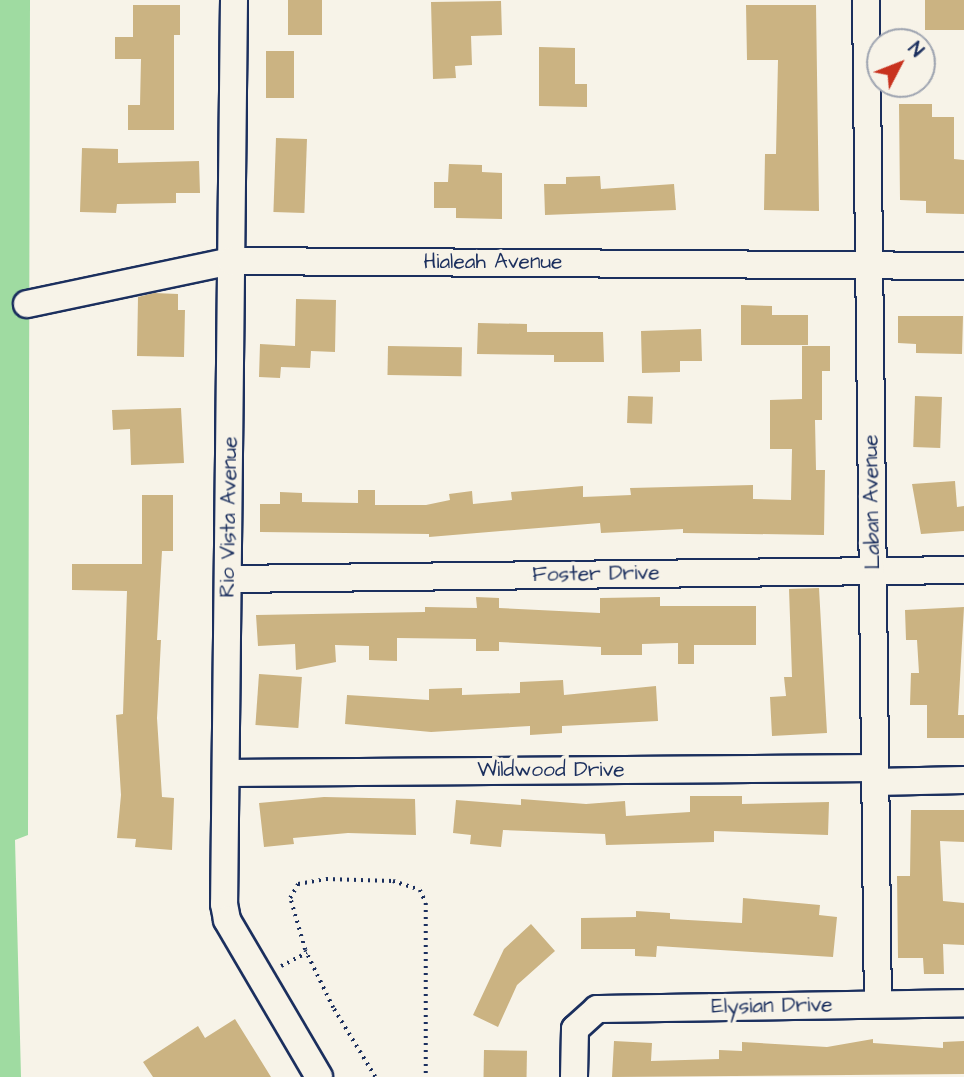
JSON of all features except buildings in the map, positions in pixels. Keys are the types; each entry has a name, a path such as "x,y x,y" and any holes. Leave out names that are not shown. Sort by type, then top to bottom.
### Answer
{"street":[{"name":"Rio Vista Avenue","path":"234,0 224,904 227,920 319,1077"},
{"name":"Laban Avenue","path":"866,0 878,1004"},
{"name":"Hialeah Avenue","path":"27,304 231,261 964,266"},
{"name":"Foster Drive","path":"229,579 964,570"},
{"name":"Wildwood Drive","path":"226,773 875,775 964,780"},
{"name":"Elysian Drive","path":"575,1077 575,1029 583,1018 597,1009 964,1003"}],"path":[{"path":"375,1077 333,1008 307,953 289,898 298,884 326,879 393,881 420,890 426,904 426,1077"},
{"path":"260,976 307,953"}],"green space":[{"path":"0,0 30,0 28,835 15,840 21,1077 0,1077"}]}
